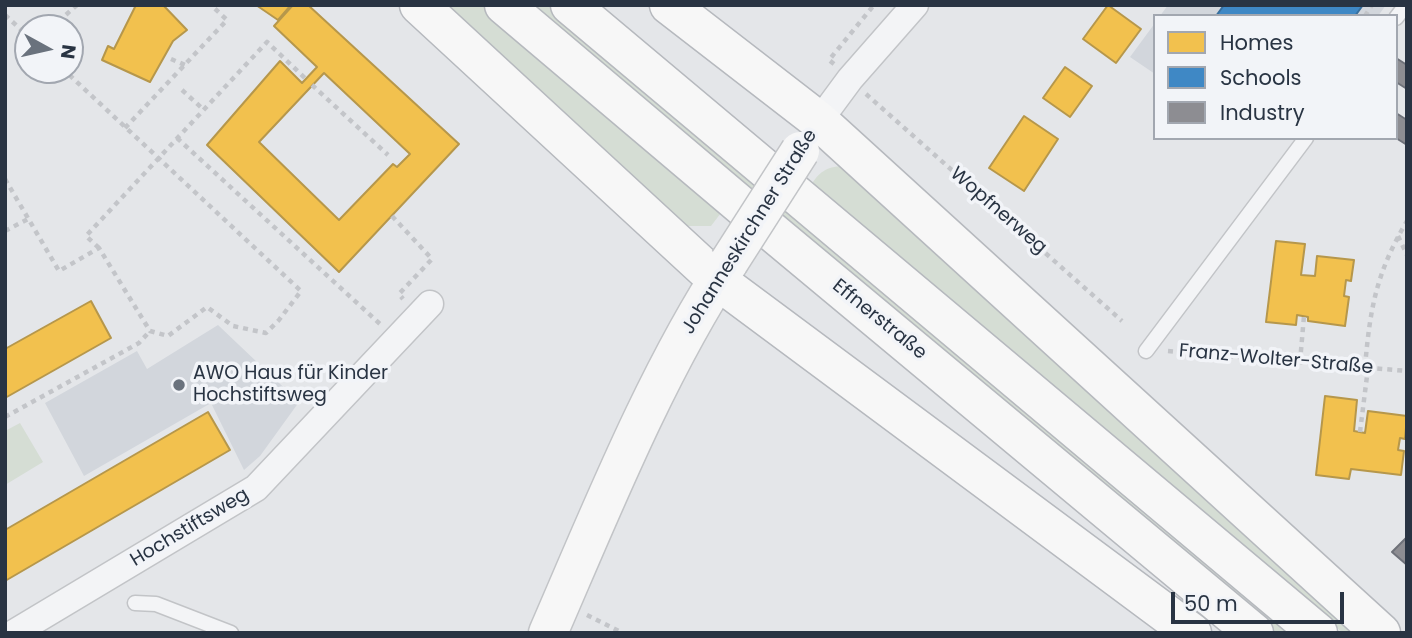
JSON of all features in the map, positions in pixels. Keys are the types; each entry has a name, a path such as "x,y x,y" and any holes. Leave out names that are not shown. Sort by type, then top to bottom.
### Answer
{"main road":[{"path":"419,5 723,271 1192,633"},
{"name":"Effnerstraße","path":"505,5 777,236 1254,633"},
{"path":"570,5 1318,633"},
{"path":"669,5 810,136 1381,633"},
{"name":"Johanneskirchner Straße","path":"555,617 648,410 723,271 810,136"}],"street":[{"name":"Johanneskirchner Straße","path":"810,136 850,79 915,5"},
{"name":"Hochstiftsweg","path":"14,633 256,488 424,309"}],"lane":[{"path":"1146,351 1304,140"},
{"path":"135,603 156,604 231,633"}],"path":[{"path":"125,128 227,20 213,6"},
{"path":"79,84 125,128 158,158 301,291 279,320 265,333 233,326 207,307 168,336 150,331 99,248 86,236 158,158 267,42 306,79"},
{"path":"171,59 185,65"},
{"path":"312,85 388,156"},
{"path":"182,90 204,110"},
{"name":"Wopfnerweg","path":"874,101 1122,321"},
{"path":"177,138 396,339"},
{"path":"5,179 59,271 99,248"},
{"path":"392,216 432,259 398,294 424,309"},
{"path":"5,232 28,219"},
{"path":"1360,432 1370,310 1388,252 1407,221"},
{"path":"1398,236 1407,254"},
{"path":"1300,362 1304,316"},
{"path":"5,417 139,343 150,331"},
{"name":"Franz-Wolter-Straße","path":"1146,351 1407,371"},
{"path":"555,617 623,633"}],"shaded area":[{"path":"438,5 483,5 724,209 711,226 687,226"},
{"path":"533,5 550,5 1294,633 1276,633"},
{"path":"1168,5 1386,5 1379,14 1161,14"},
{"path":"1153,26 1153,73 1130,57"},
{"path":"843,166 1369,633 1343,633 810,186 824,171"},
{"name":"AWO Haus für Kinder Hochstiftsweg","path":"218,325 299,402 260,456 244,470 211,403 84,476 45,403 137,351 147,369"},
{"path":"20,423 43,462 5,485 5,431"}],"building: Homes":[{"path":"136,5 163,5 187,30 173,41 150,82 102,60 108,46 114,49"},
{"path":"256,5 291,5 278,20"},
{"path":"293,5 308,5 459,144 339,272 207,145 280,61 302,83 317,67 274,26","holes":["324,73 410,154 397,167 393,164 339,220 259,142"]},
{"path":"1108,5 1141,29 1116,63 1083,39"},
{"path":"1065,67 1092,86 1070,117 1043,98"},
{"path":"1024,116 1058,139 1024,191 989,168"},
{"path":"1276,241 1305,244 1301,275 1315,276 1317,256 1354,260 1351,281 1346,280 1344,296 1349,297 1345,326 1308,321 1308,317 1297,315 1296,325 1266,322"},
{"path":"91,301 111,338 5,398 5,349"},
{"path":"1325,396 1357,400 1354,431 1365,433 1368,411 1407,416 1405,439 1400,438 1398,450 1404,451 1401,475 1351,469 1349,479 1316,475"},
{"path":"208,412 230,450 5,581 5,530"}],"building: Schools":[{"path":"1224,5 1363,5 1356,14 1217,14"}],"building: Industry":[{"path":"1398,59 1407,65 1407,89 1398,83"},
{"path":"1398,114 1407,120 1407,145 1398,139"},
{"path":"1407,537 1407,565 1392,552"}],"place":[{"name":"AWO Haus für Kinder Hochstiftsweg","path":"179,385"}]}
